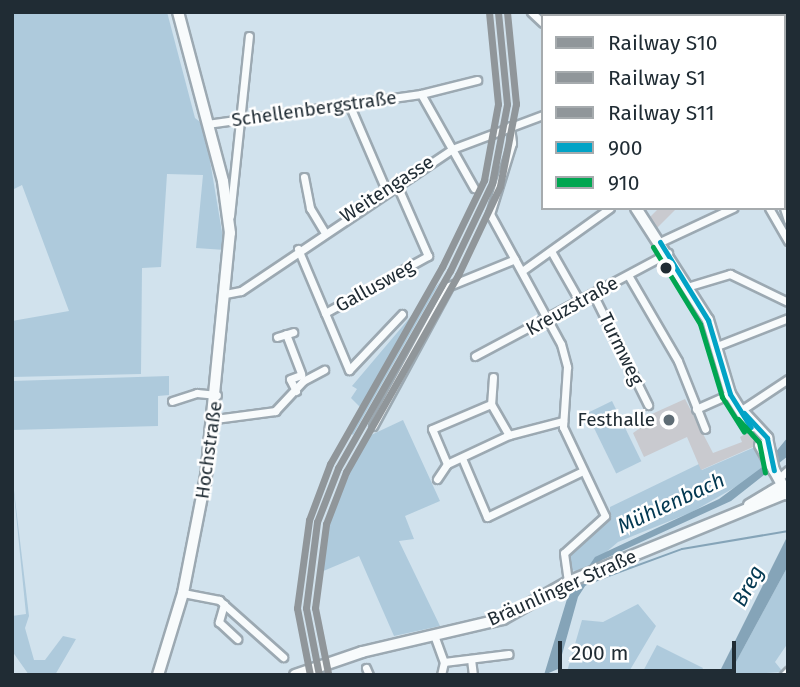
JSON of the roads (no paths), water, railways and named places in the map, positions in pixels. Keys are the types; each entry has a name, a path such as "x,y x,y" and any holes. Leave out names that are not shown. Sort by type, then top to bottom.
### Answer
{"main road":[{"name":"Hochstraße","path":"158,675 183,593 215,419 229,220 178,12"},
{"path":"637,210 690,286 716,346 730,394 751,427"},
{"path":"740,411 757,423 765,450 780,483"},
{"name":"Bräunlinger Straße","path":"295,675 434,635 503,619 573,580 744,509 780,483"}],"street":[{"name":"Hochstraße","path":"229,220 249,36"},
{"name":"Schellenbergstraße","path":"207,124 421,94 477,80"},
{"name":"Schellenbergstraße","path":"421,94 452,149"},
{"path":"349,104 386,190"},
{"name":"Weitengasse","path":"225,294 241,290 324,231 452,149 541,116"},
{"path":"510,126 512,143 490,214 549,320 567,367 563,421 605,516 564,553 573,580"},
{"name":"Weitengasse","path":"452,149 474,188"},
{"name":"Weitengasse","path":"304,177 310,208 324,231"},
{"name":"Gallusweg","path":"325,313 428,256 396,183"},
{"path":"522,271 607,210"},
{"path":"660,242 729,210"},
{"path":"770,210 788,241"},
{"name":"Gallusweg","path":"298,249 349,370 402,314"},
{"path":"551,251 580,302"},
{"name":"Kreuzstraße","path":"475,356 549,320 668,253"},
{"path":"373,426 449,286 515,259"},
{"path":"690,286 730,274 788,302"},
{"path":"628,275 678,361 705,429"},
{"name":"Turmweg","path":"593,294 648,405"},
{"path":"716,346 788,318"},
{"path":"215,419 275,411 296,391 302,377 290,333 277,337"},
{"path":"302,377 324,370"},
{"path":"493,377 491,404 509,435"},
{"path":"740,411 788,379"},
{"path":"172,401 197,393 217,395"},
{"path":"696,409 730,394"},
{"path":"447,464 434,426 491,404"},
{"path":"437,479 447,464 509,435 563,421"},
{"path":"463,458 487,517 583,471"},
{"path":"780,483 788,470"},
{"path":"183,593 211,596 224,604 283,657"},
{"path":"224,604 219,622 237,639"},
{"path":"434,635 444,662 441,675"},
{"path":"444,662 509,653"},
{"path":"471,659 473,675"},
{"path":"784,675 788,671"}],"waterway":[{"path":"738,417 744,429"},
{"path":"584,585 682,549 788,531"}],"tunnel":[{"path":"751,427 760,445"}],"rail line":[{"name":"S10","path":"319,675 306,608 317,522 338,468 450,271 492,183 507,104 498,12"},
{"name":"S1","path":"328,673 315,608 326,524 346,472 458,275 500,186 516,104 507,12"},
{"name":"S11","path":"310,675 297,608 309,520 330,464 442,267 484,180 498,104 489,13"}],"place":[{"name":"Festhalle","path":"669,420"}],"water label":[{"name":"Mühlenbach","path":"671,503"},
{"name":"Breg","path":"748,586"}]}
